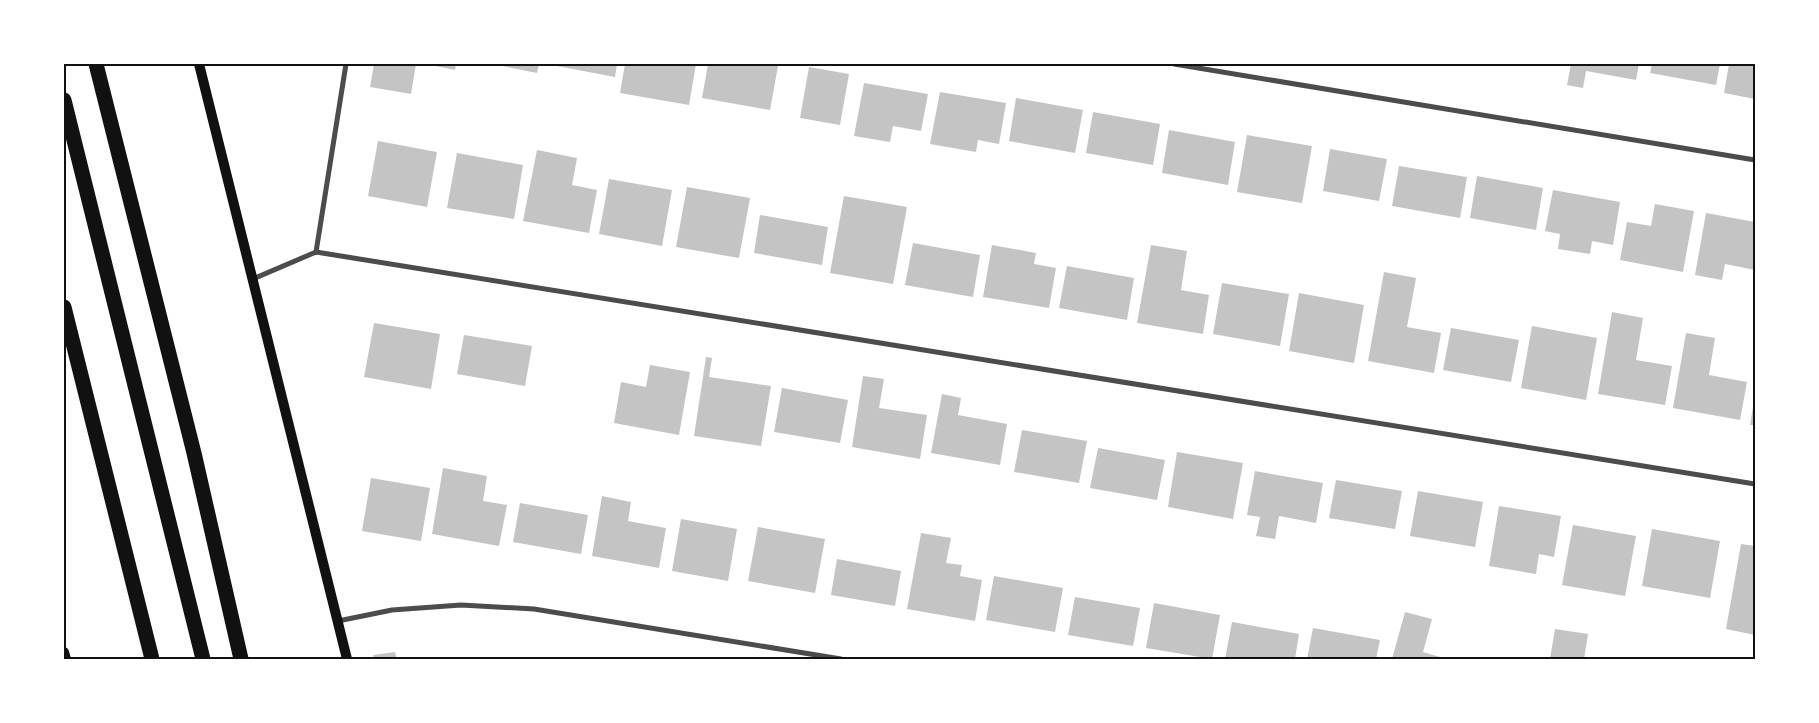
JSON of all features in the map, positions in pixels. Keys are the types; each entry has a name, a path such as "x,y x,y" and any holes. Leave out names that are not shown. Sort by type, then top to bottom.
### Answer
{"highway":[{"path":"97,66 194,453 241,659"},
{"path":"64,100 202,659"},
{"path":"64,307 152,659"}],"main road":[{"path":"199,64 347,659"},
{"path":"64,652 66,659"}],"street":[{"path":"316,252 346,64"},
{"path":"1174,64 1755,160"},
{"path":"253,279 316,252 1755,484"},
{"path":"338,621 392,610 461,604 534,609 840,659"}],"building":[{"path":"374,64 416,64 411,94 370,87"},
{"path":"426,64 456,64 455,70"},
{"path":"492,64 539,64 537,73"},
{"path":"546,64 617,64 615,77"},
{"path":"625,64 696,64 689,105 620,93"},
{"path":"708,64 763,64 778,66 770,110 702,98"},
{"path":"1571,64 1639,64 1636,80 1586,71 1583,88 1567,85"},
{"path":"1652,64 1720,64 1716,85 1650,73"},
{"path":"1729,64 1755,64 1755,99 1724,93"},
{"path":"809,67 849,74 840,125 800,118"},
{"path":"864,83 928,94 921,131 893,126 890,142 854,136"},
{"path":"940,92 1006,103 999,144 978,140 976,152 930,144"},
{"path":"1016,98 1083,110 1075,153 1009,141"},
{"path":"1093,112 1160,124 1153,165 1086,153"},
{"path":"1169,130 1235,142 1228,185 1162,173"},
{"path":"1247,135 1312,146 1302,203 1237,192"},
{"path":"378,141 437,152 427,207 368,196"},
{"path":"1330,149 1387,159 1379,201 1323,191"},
{"path":"537,150 577,158 572,185 597,190 589,233 523,221"},
{"path":"457,153 523,165 514,219 447,208"},
{"path":"1399,166 1467,177 1460,218 1392,206"},
{"path":"1477,176 1543,188 1536,230 1470,218"},
{"path":"609,179 672,190 662,246 599,234"},
{"path":"687,187 750,198 739,258 676,247"},
{"path":"1553,190 1620,202 1613,245 1592,241 1590,254 1558,249 1560,234 1545,231"},
{"path":"844,196 907,207 893,284 830,273"},
{"path":"1655,204 1694,211 1683,272 1620,260 1627,222 1651,226"},
{"path":"1706,213 1755,222 1755,270 1725,264 1722,280 1695,275"},
{"path":"760,215 828,227 822,265 754,253"},
{"path":"913,243 980,255 973,297 905,285"},
{"path":"992,245 1036,253 1034,264 1056,268 1049,308 983,297"},
{"path":"1151,245 1187,251 1181,290 1209,295 1203,334 1137,323"},
{"path":"1067,266 1134,278 1127,320 1059,308"},
{"path":"1384,272 1416,278 1407,327 1441,333 1434,373 1368,361"},
{"path":"1222,283 1289,294 1280,346 1213,334"},
{"path":"1299,293 1364,305 1354,363 1289,351"},
{"path":"1612,312 1643,318 1636,360 1672,366 1665,405 1598,394"},
{"path":"374,323 440,334 431,389 364,377"},
{"path":"1532,326 1597,338 1586,400 1521,388"},
{"path":"1451,328 1519,340 1511,382 1443,370"},
{"path":"1686,333 1715,338 1709,375 1747,382 1740,420 1673,408"},
{"path":"464,335 532,346 525,386 457,374"},
{"path":"706,357 712,358 709,377 771,386 761,446 694,436"},
{"path":"650,365 690,372 679,435 614,423 621,382 646,387"},
{"path":"863,376 884,379 879,408 927,415 920,459 852,447"},
{"path":"782,388 848,400 840,443 774,432"},
{"path":"942,394 961,398 958,415 1007,424 1000,465 931,453"},
{"path":"1754,401 1755,425 1750,425"},
{"path":"1022,430 1087,441 1079,483 1014,472"},
{"path":"1098,448 1165,460 1157,500 1090,488"},
{"path":"1177,452 1243,463 1233,519 1168,507"},
{"path":"443,468 487,476 483,501 507,505 499,546 432,534"},
{"path":"1255,471 1323,483 1316,523 1279,516 1275,539 1256,536 1260,517 1247,515"},
{"path":"371,478 430,488 421,541 362,531"},
{"path":"1336,480 1402,491 1395,529 1329,518"},
{"path":"1418,491 1483,502 1475,547 1410,536"},
{"path":"602,496 631,502 628,521 666,528 659,568 592,556"},
{"path":"520,503 588,515 581,554 513,542"},
{"path":"1499,506 1561,516 1554,557 1539,554 1536,574 1489,566"},
{"path":"681,519 737,529 728,581 672,571"},
{"path":"1573,525 1636,536 1625,596 1562,585"},
{"path":"758,527 825,539 815,593 748,581"},
{"path":"1652,529 1720,541 1710,598 1642,586"},
{"path":"921,533 951,538 946,563 962,565 960,576 982,580 975,621 907,609"},
{"path":"1741,544 1755,546 1755,635 1726,629"},
{"path":"837,559 901,571 895,606 831,595"},
{"path":"994,576 1063,588 1055,632 986,620"},
{"path":"1075,597 1140,608 1133,646 1068,635"},
{"path":"1154,603 1220,615 1212,659 1146,648"},
{"path":"1405,612 1432,619 1423,652 1447,659 1392,659"},
{"path":"1232,622 1299,634 1295,659 1225,659"},
{"path":"1313,628 1380,640 1376,659 1307,659"},
{"path":"1555,629 1588,634 1584,659 1550,659"},
{"path":"395,652 397,659 374,659 373,655"}]}
